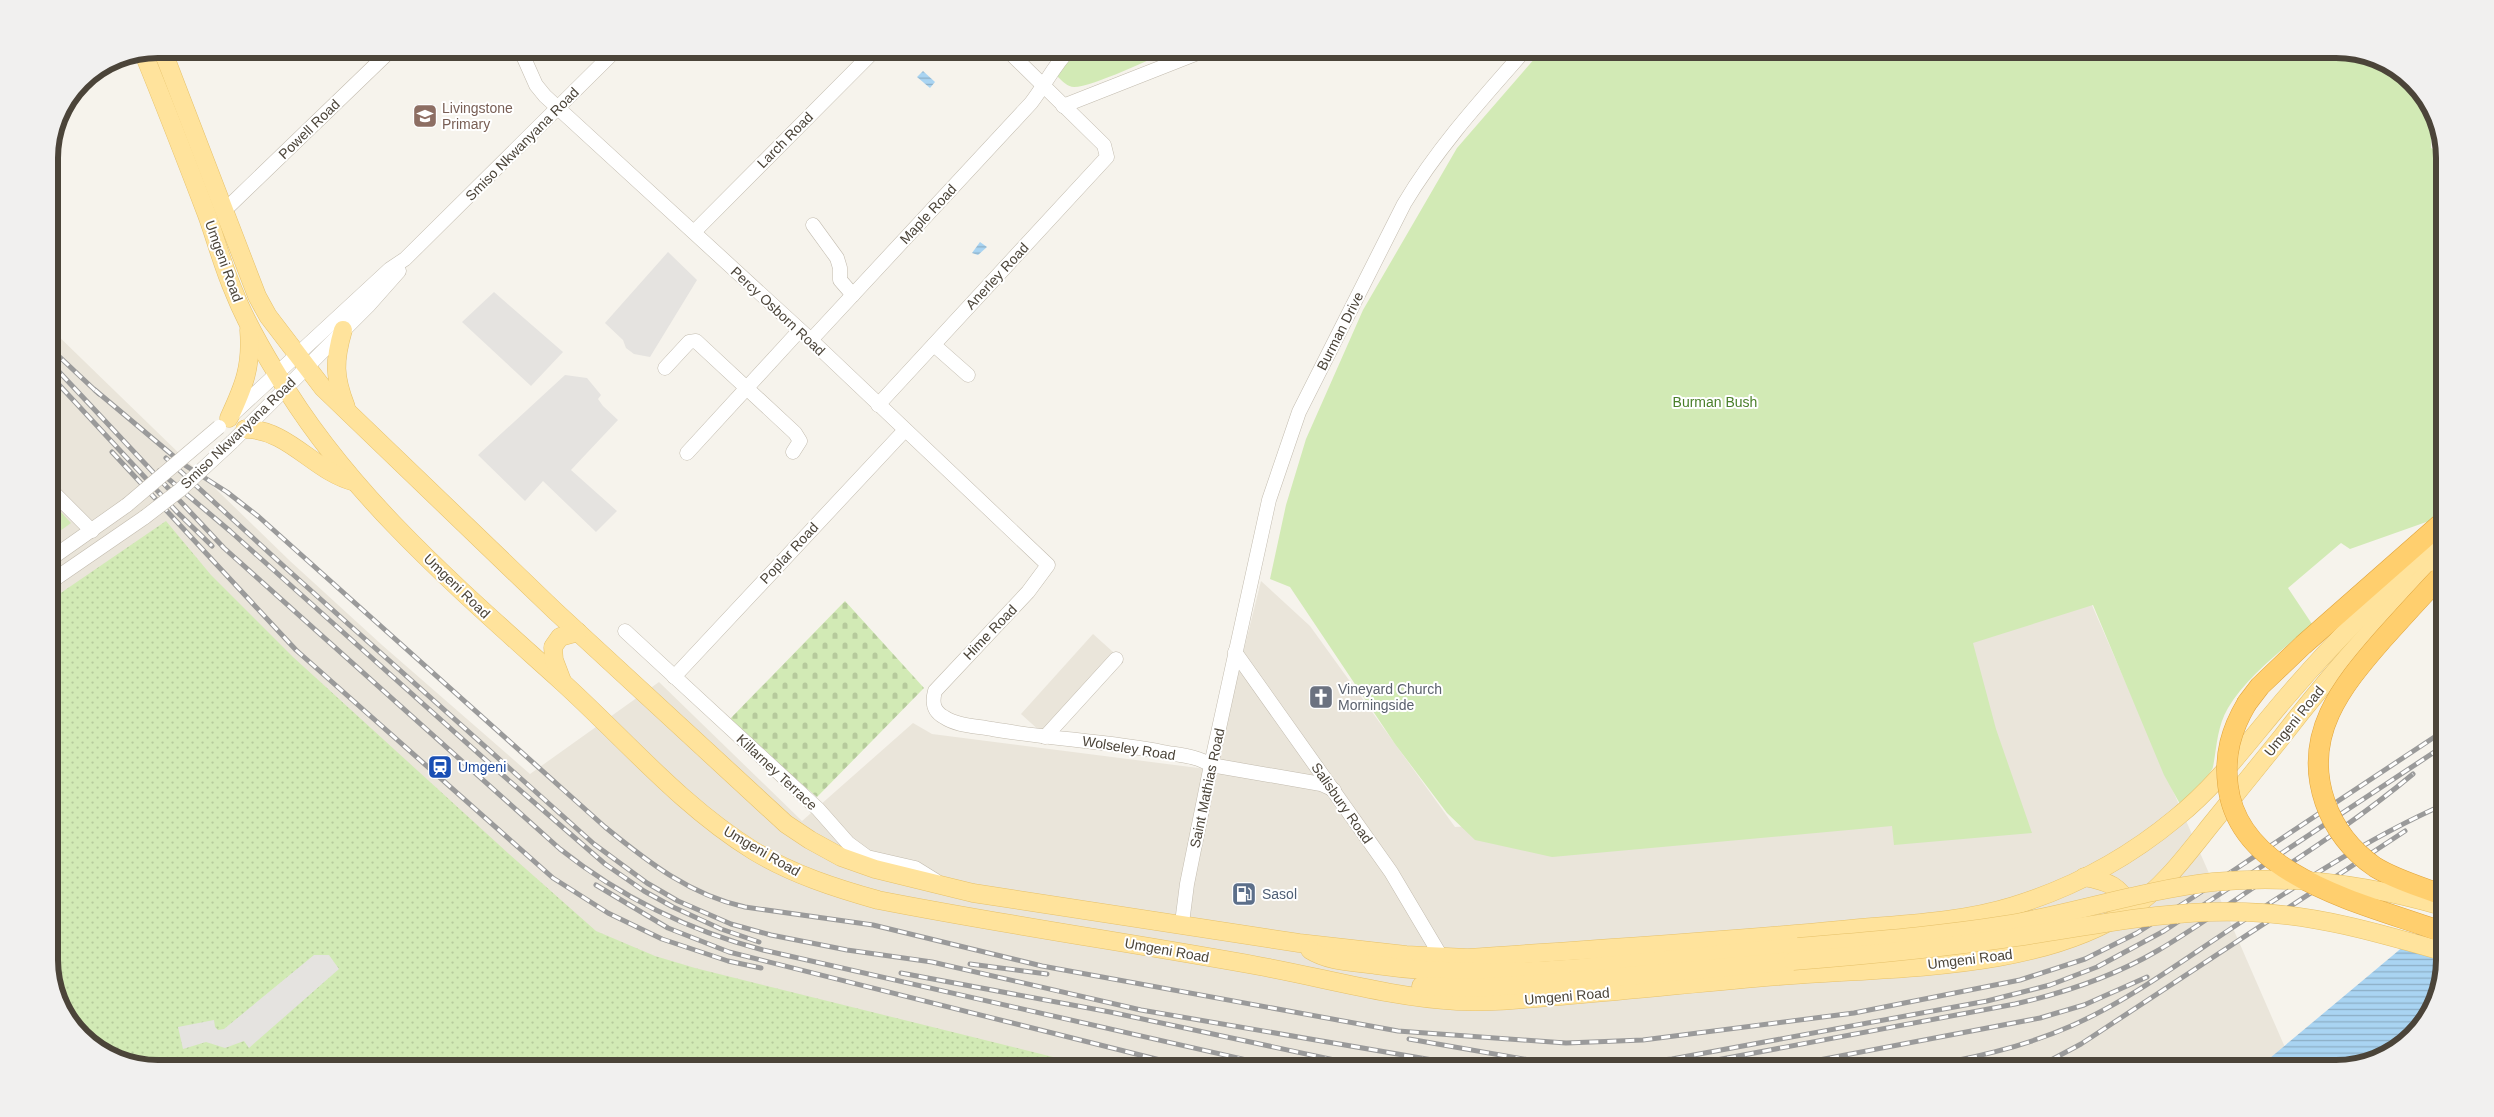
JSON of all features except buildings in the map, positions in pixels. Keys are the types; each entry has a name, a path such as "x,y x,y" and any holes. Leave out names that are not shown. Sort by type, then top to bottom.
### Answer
{"highway":[{"path":"2436,528 2260,686 2247,703 2234,729 2228,751 2226,772 2229,794 2238,822 2260,850 2304,880 2436,930"},
{"path":"2436,582 2375,649 2337,696 2324,725 2319,772 2324,797 2332,819 2358,853 2387,873 2436,892"}],"main road":[{"name":"Umgeni Road","path":"146,58 206,212 234,294 281,381 300,410 355,482 387,518 521,646 562,682 678,792 720,828 754,850 802,875 838,888 897,904 1316,976 1398,995 1461,1001 1496,1001 1613,992 1889,968 2009,955 2058,944 2100,927 2132,908 2151,893 2186,856 2350,652 2398,600 2436,564"},
{"name":"Umgeni Road","path":"166,58 226,210 257,296 268,316 301,361 349,414 578,632 786,824 841,857 875,869 943,886 1032,902 1299,943 1442,958 1802,934 1942,920 2010,907 2084,878 2132,850 2179,816 2210,787 2339,636 2436,545"},
{"path":"224,422 248,371 251,352 248,321"},
{"path":"343,330 336,354 335,370 349,414"},
{"path":"245,429 266,431 292,446 331,473 355,482"},
{"path":"562,682 554,660 552,646 560,637 578,632"},
{"path":"2084,878 2114,885 2120,890 2132,908"},
{"path":"1316,976 1434,988 1471,988 1796,954 1936,935 1997,926 2157,892 2225,881 2312,880 2367,888 2436,905"},
{"path":"1299,943 1316,953 1332,959 1404,969 1459,973 1942,947 2108,922 2208,912 2283,914 2328,921 2362,928 2436,949"}],"street":[{"name":"Powell Road","path":"226,210 383,58"},
{"name":"Percy Osborn Road","path":"524,58 536,85 545,96 811,340 1048,565"},
{"name":"Smiso Nkwanyana Road","path":"58,577 145,517 180,490 232,442 245,429 281,381 390,269 405,259 608,58"},
{"name":"Larch Road","path":"694,232 867,58"},
{"path":"1015,58 1063,106 1185,58"},
{"name":"Maple Road","path":"811,340 1044,87 1055,66 1062,58"},
{"name":"Burman Drive","path":"1235,652 1269,500 1298,412 1420,176 1456,128 1518,58"},
{"name":"Anerley Road","path":"878,405 1105,160 1108,153 1104,145 1063,106"},
{"path":"813,226 837,258 840,268 840,280 853,295"},
{"name":"Smiso Nkwanyana Road","path":"301,361 343,330 397,275 405,259"},
{"path":"686,453 799,331"},
{"path":"666,368 689,342 696,341 798,437 798,445 793,452"},
{"path":"934,344 968,375"},
{"name":"Smiso Nkwanyana Road","path":"58,554 127,505 224,422 281,381"},
{"name":"Poplar Road","path":"674,677 905,430"},
{"path":"58,497 92,531"},
{"name":"Hime Road","path":"932,700 935,691 947,677 1028,592 1048,565"},
{"name":"Killarney Terrace","path":"625,631 818,809 858,851 886,862 915,868 943,886"},
{"name":"Saint Mathias Road","path":"1182,924 1187,884 1235,652"},
{"name":"Salisbury Road","path":"1235,652 1391,872 1442,958"},
{"path":"1044,737 1116,660"},
{"name":"Wolseley Road","path":"932,700 936,711 956,723 1044,737 1145,748 1200,759 1211,765 1321,784 1334,790"}],"shaded area":[{"path":"668,252 697,280 650,357 634,354 626,348 623,340 605,323"},
{"path":"494,292 563,352 531,386 462,322"},
{"path":"58,336 290,561 382,645 530,774 659,682 802,821 913,723 932,734 1214,770 1261,581 1310,626 1455,827 1505,824 1965,640 2091,603 2291,1060 158,1060 138,1058 119,1052 92,1035 74,1015 59,979"},
{"path":"565,375 587,378 601,395 598,399 603,406 618,420 571,470 617,511 596,532 543,481 525,501 478,455"},
{"path":"1093,634 1113,652 1041,732 1021,714"},
{"path":"314,955 329,955 339,969 249,1048 244,1041 225,1048 206,1042 183,1049 178,1027 214,1020 215,1027 218,1030 224,1029"}],"green space":[{"path":"1067,58 1154,58 1109,77 1083,86 1074,87 1067,85 1058,77 1058,66"},
{"name":"Burman Bush","path":"1535,58 2343,58 2356,59 2375,65 2397,78 2420,102 2432,127 2431,148 2436,150 2436,517 2432,520 2350,549 2341,543 2288,588 2312,624 2267,663 2236,696 2224,715 2211,771 2180,804 2164,775 2093,605 1973,643 1996,729 2032,833 1894,845 1892,826 1552,857 1475,840 1447,813 1395,744 1290,587 1270,579 1286,505 1306,439 1363,310 1457,148"},
{"path":"58,509 71,523 58,532"},
{"path":"166,521 211,575 293,657 596,931 655,956 695,968 1065,1060 158,1060 138,1058 119,1052 102,1043 82,1025 68,1004 59,979 58,595"},
{"path":"845,601 924,688 817,797 728,721"}],"water":[{"path":"923,71 935,82 930,88 917,77"},
{"path":"980,242 987,247 978,255 972,253"},
{"path":"2436,915 2435,979 2423,1009 2416,1020 2397,1039 2381,1049 2356,1058 2336,1060 2268,1060 2398,951"}],"railway":[{"path":"58,355 99,394"},
{"path":"58,371 224,548 560,849 583,867 631,897 708,933 763,950 1247,1060"},
{"path":"58,384 177,512 212,546"},
{"path":"95,390 183,464 227,492 259,517 605,827 637,853 688,886 725,902 745,907 873,925 1042,966 1398,1031 1566,1043 1643,1040 1854,1013 2020,980 2085,959 2137,933 2436,736"},
{"path":"112,452 296,650 553,878 608,913 662,939 728,961 761,968"},
{"path":"166,458 594,844 647,883 678,901 731,924 771,935 847,950 932,962 1141,1010 1432,1060"},
{"path":"159,471 230,531 498,771 605,864 644,891 673,907 721,929 759,942"},
{"path":"1662,1060 1987,1001 2050,985 2097,967 2164,931 2436,751"},
{"path":"1717,1060 2015,1004 2052,995 2106,976 2141,960 2197,926 2339,830 2413,774"},
{"path":"1960,1060 2033,1041 2091,1017 2148,984 2274,900 2358,848 2436,808"},
{"path":"2051,1060 2081,1044 2405,831"},
{"path":"596,885 668,928 729,952 1160,1060"},
{"path":"970,964 1047,974"},
{"path":"901,973 1110,1012 1335,1060"},
{"path":"1819,1060 2040,1018 2084,1005 2147,977"},
{"path":"1409,1039 1529,1060"}],"place":[{"name":"Livingstone Primary","path":"425,116"},
{"name":"Vineyard Church Morningside","path":"1321,697"},
{"name":"Umgeni","path":"440,767"},
{"name":"Sasol","path":"1244,894"}]}
